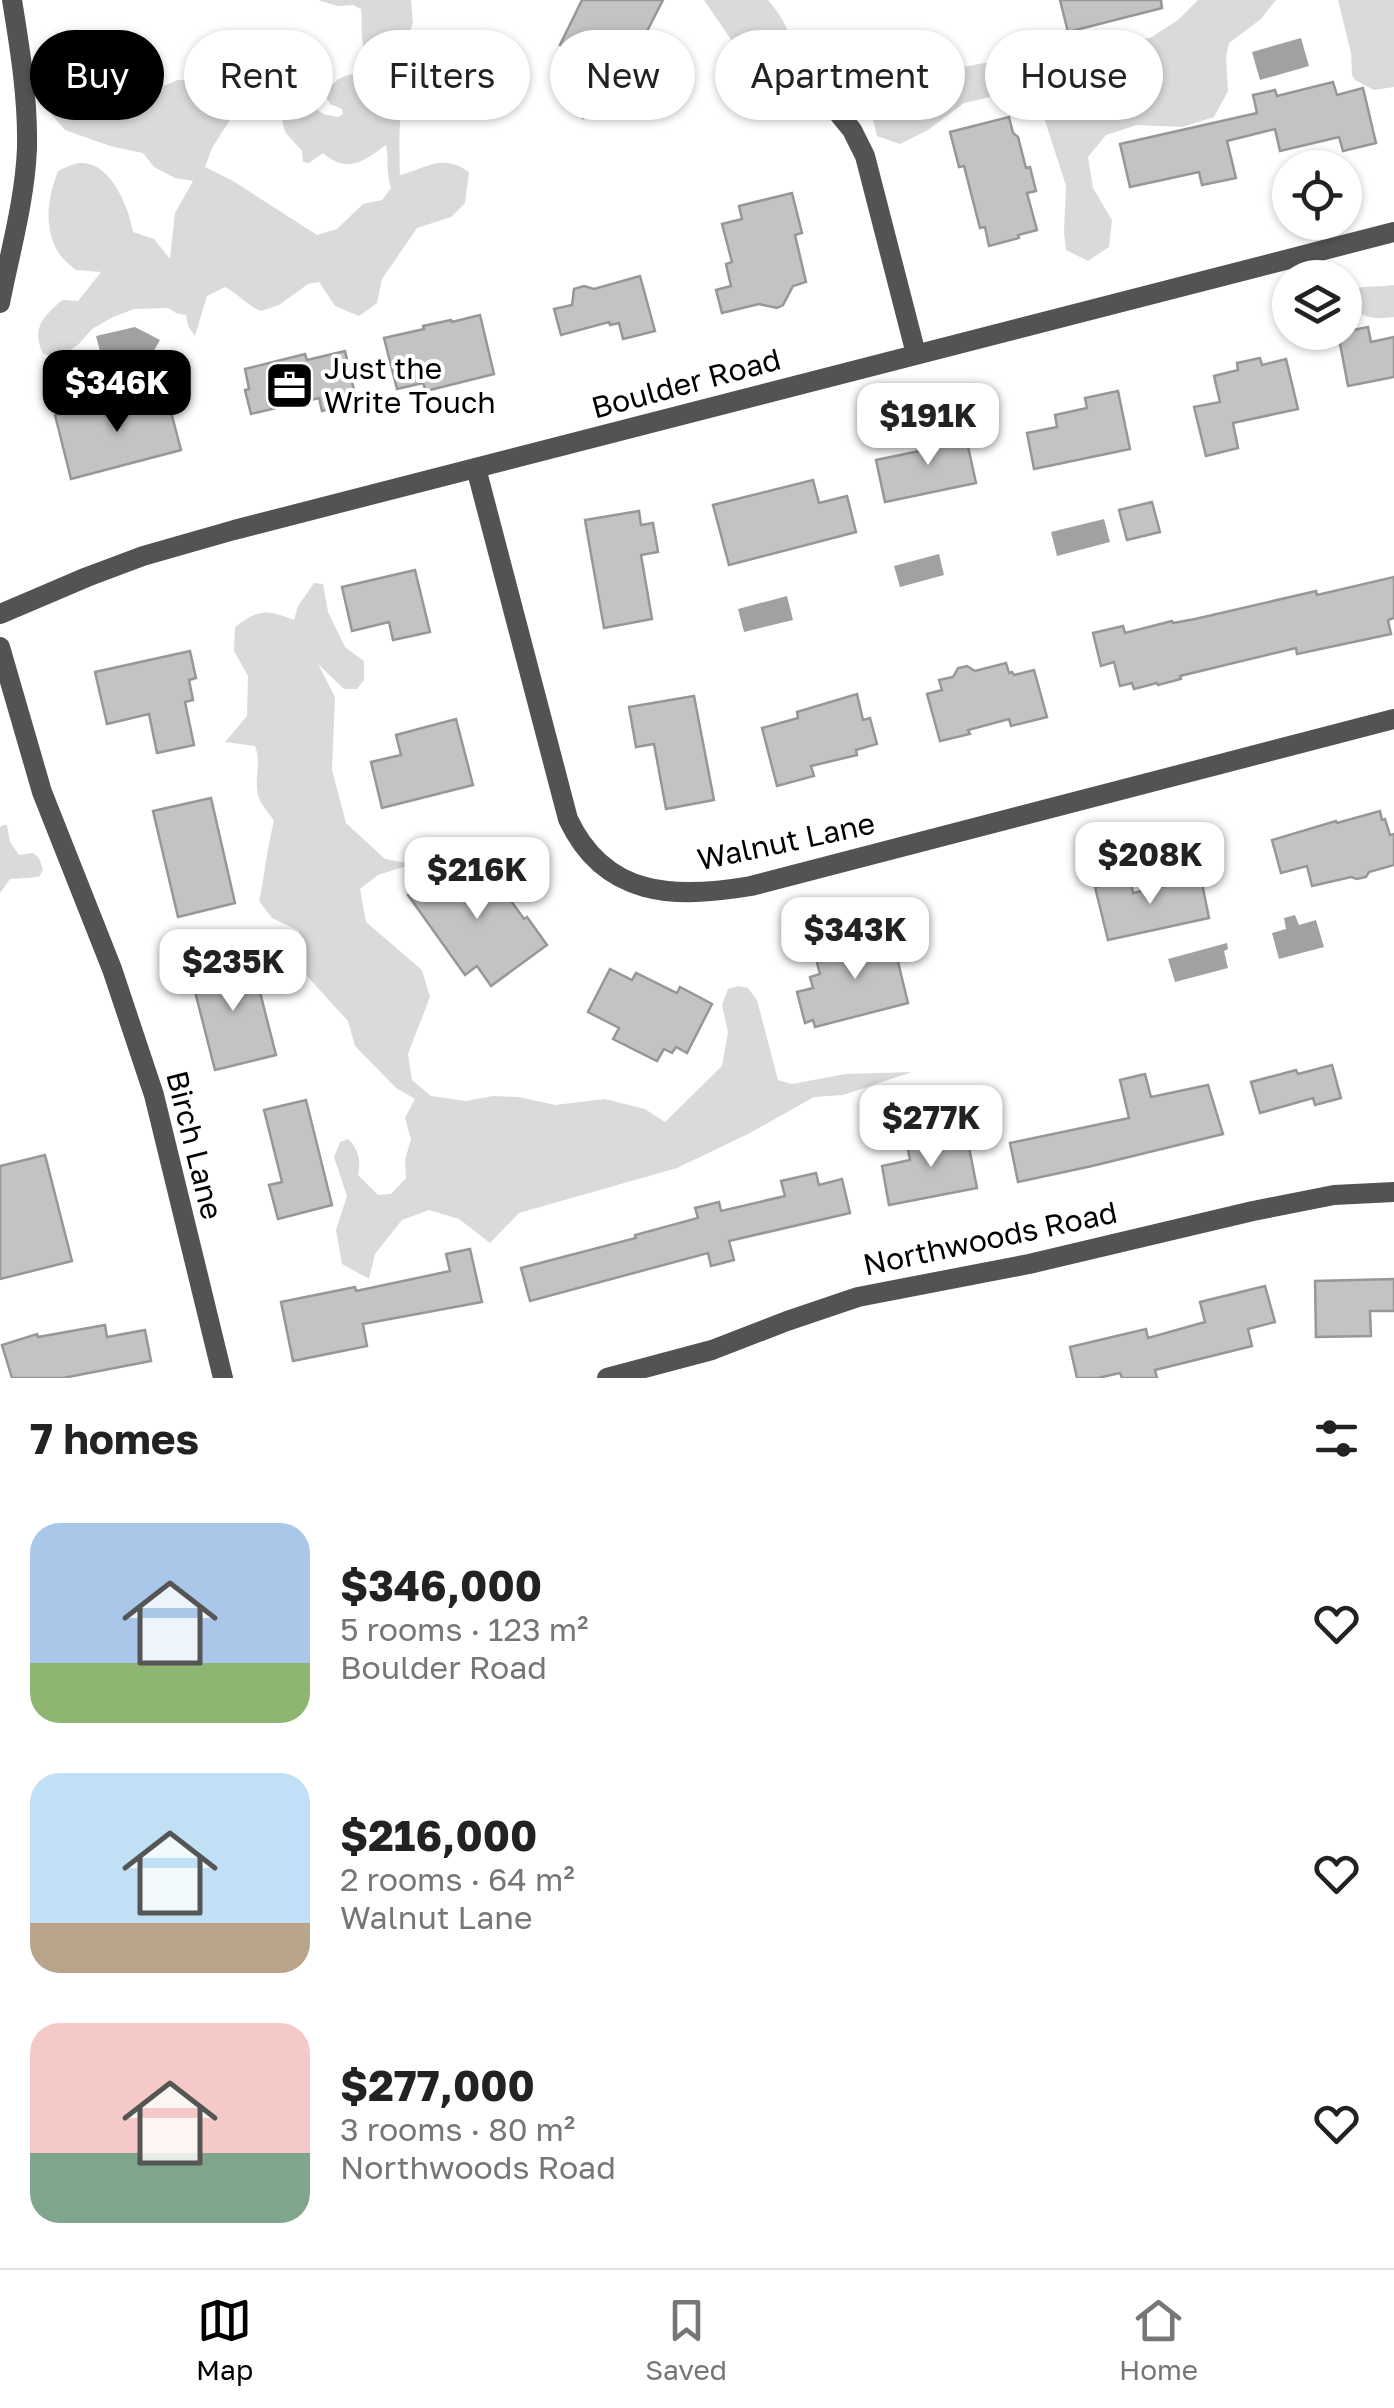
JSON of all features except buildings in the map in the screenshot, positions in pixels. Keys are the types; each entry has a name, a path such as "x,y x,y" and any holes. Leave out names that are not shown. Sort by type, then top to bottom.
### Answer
{"street":[{"path":"0,302 23,189 27,149 26,83 12,0"},
{"path":"844,120 865,156 916,354"},
{"name":"Boulder Road","path":"0,614 157,552 319,507 1394,232"},
{"name":"Walnut Lane","path":"476,468 568,819 592,857 610,872 654,890 697,893 750,886 1394,720"},
{"name":"Birch Lane","path":"0,646 42,792 112,969 154,1095 222,1378"},
{"name":"Northwoods Road","path":"607,1378 712,1350 858,1297 1029,1264 1334,1194 1394,1192"}],"shaded area":[{"path":"318,0 411,0 413,23 410,30 362,30 361,9"},
{"path":"704,0 768,0 787,30 725,30"},
{"path":"1198,0 1276,0 1261,19 1229,43 1228,91 1214,117 1182,127 1137,125 1106,135 1088,157 1093,188 1112,220 1109,247 1088,261 1066,250 1066,186 1045,120 1163,120 1162,30"},
{"path":"1338,0 1394,0 1394,87 1374,90 1355,80"},
{"path":"1301,38 1309,66 1260,80 1252,52"},
{"path":"985,63 985,98 965,103 965,67"},
{"path":"353,74 353,120 400,120 400,175 442,163 469,172 465,203 451,217 417,228 382,279 377,303 359,316 335,306 319,282 308,284 279,305 261,311 225,287 207,296 195,336 186,315 168,308 134,309 92,329 78,345 59,357 43,354 38,337 44,318 62,300 78,301 101,272 76,270 53,242 49,212 58,171 81,163 101,170 123,199 133,232 154,239 170,259 175,213 193,181 175,178 154,167 143,153 65,130 56,120 164,120 164,86 184,80 184,120 230,120 205,167 317,235 337,229 363,204 382,200 391,188 386,145 355,163 340,163 323,153 309,163 303,162 302,151 285,132 282,120 333,120 333,116 343,114 342,109 333,105 333,84"},
{"path":"873,120 941,120 900,144 877,136"},
{"path":"1394,285 1394,317 1362,313 1362,288"},
{"path":"135,327 160,340 152,354 148,353 144,360 130,353 102,359 96,336"},
{"path":"1104,519 1110,542 1057,556 1051,532"},
{"path":"939,554 944,575 900,587 894,566"},
{"path":"314,583 323,584 328,612 345,647 364,661 364,680 357,689 344,689 318,664 335,697 332,770 346,823 385,859 413,864 378,875 360,889 366,922 422,970 430,997 408,1054 412,1080 431,1096 466,1101 519,1097 555,1105 605,1099 645,1109 665,1122 722,1066 728,1032 722,1005 728,989 738,986 748,988 757,1000 778,1080 792,1084 845,1074 912,1072 843,1095 814,1097 677,1168 519,1213 490,1243 459,1219 429,1210 402,1220 375,1254 369,1279 342,1264 336,1230 347,1196 334,1157 340,1142 348,1139 355,1147 358,1175 378,1195 391,1194 406,1178 405,1160 411,1139 405,1118 415,1099 396,1088 355,1046 348,1021 306,975 299,931 272,918 259,901 274,821 259,798 255,746 225,742 247,716 248,676 234,651 235,627 263,613 294,620 298,606"},
{"path":"787,596 793,620 744,632 738,609"},
{"path":"7,825 10,842 19,855 33,853 43,870 39,877 10,879 0,893 0,827"},
{"path":"1295,915 1299,925 1316,920 1324,947 1279,959 1272,933 1286,929 1284,918"},
{"path":"1227,943 1228,949 1224,951 1228,968 1175,982 1168,959"}],"place":[{"name":"Just the Write Touch","path":"289,385"}]}
